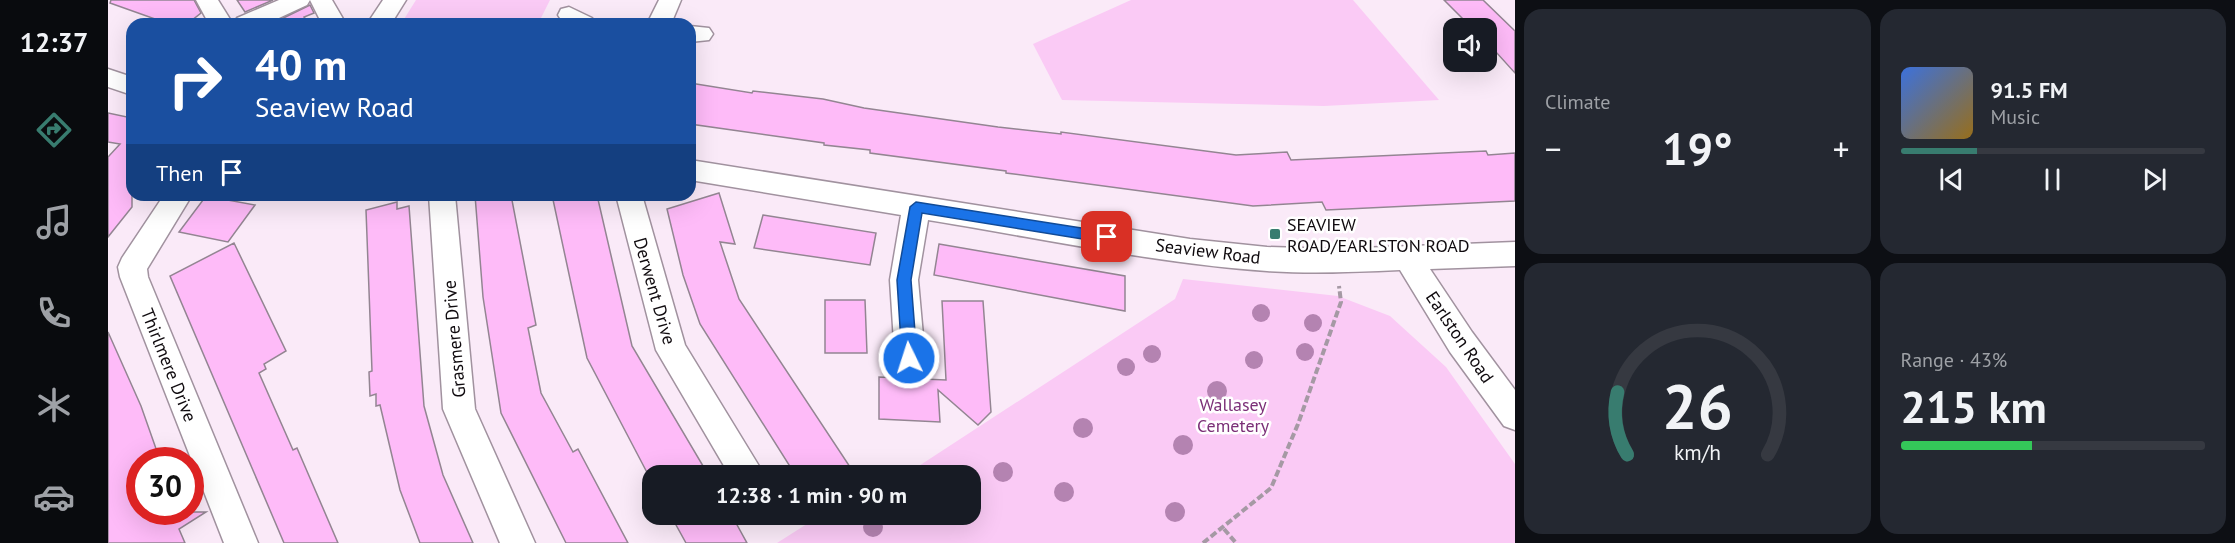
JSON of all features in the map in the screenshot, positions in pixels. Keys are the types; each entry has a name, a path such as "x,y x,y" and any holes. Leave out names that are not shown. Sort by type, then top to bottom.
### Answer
{"street":[{"path":"207,0 218,18"},
{"path":"258,18 299,0"},
{"path":"321,0 331,18"},
{"path":"383,18 395,0"},
{"path":"662,18 670,0"},
{"path":"108,78 126,84"},
{"name":"Seaview Road","path":"696,171 1190,250 1267,259 1334,261 1515,254"},
{"name":"Thirlmere Drive","path":"175,201 132,267 134,277 241,543"},
{"name":"Grasmere Drive","path":"442,201 459,409 493,491 518,543"},
{"name":"Derwent Drive","path":"631,201 671,350 742,465"},
{"path":"909,358 904,280 916,207"},
{"name":"Earlston Road","path":"1407,258 1461,342 1515,415"}],"path":[{"path":"1203,543 1224,529 1271,488 1298,424 1341,302 1334,261"},
{"path":"1224,529 1236,543"}],"green space":[{"path":"416,0 550,0 541,18 405,18"},
{"path":"1131,0 1353,0 1439,100 1324,106 1062,100 1033,44"},
{"name":"Wallasey Cemetery","path":"1183,279 1338,296 1390,316 1446,367 1515,464 1515,543 777,543 805,525 981,525 981,465 920,465 1175,299"}],"building":[{"path":"111,0 194,0 201,13 195,18 152,18 110,3"},
{"path":"237,0 273,0 245,12"},
{"path":"1444,0 1483,0 1515,31 1515,73 1497,53 1497,18 1462,18"},
{"path":"310,5 314,13 305,18 283,18"},
{"path":"696,84 752,93 753,91 823,99 864,108 998,127 1061,134 1061,132 1236,155 1287,152 1291,160 1486,151 1488,155 1515,153 1515,201 1326,210 1322,202 1253,206 1006,173 1006,171 870,153 870,150 824,145 824,143 696,125"},
{"path":"108,113 126,117 126,201 132,201 132,207 108,237 108,157 120,144 108,142"},
{"path":"719,193 735,244 720,242 739,299 849,465 789,465 700,324 683,275 667,209"},
{"path":"202,201 233,201 255,205 228,242 179,232"},
{"path":"475,201 512,201 536,325 528,328 541,393 573,452 578,449 628,543 566,543 501,413 483,297"},
{"path":"553,201 598,201 632,346 702,465 643,465 587,358"},
{"path":"397,202 397,209 409,206 424,406 443,475 473,543 420,543 400,490 380,405 376,406 376,394 370,396 369,372 372,371 366,210"},
{"path":"763,215 876,233 870,265 754,248"},
{"path":"234,243 286,351 264,364 266,369 259,373 293,450 297,448 338,543 284,543 170,276"},
{"path":"939,244 1125,276 1125,311 934,275"},
{"path":"825,300 865,300 867,353 825,353"},
{"path":"942,301 983,301 991,412 978,425 938,390 940,422 879,419 879,377 946,380"},
{"path":"108,332 141,406 155,447 126,447 126,525 185,525 179,529 185,543 108,543"},
{"path":"676,525 737,525 747,543 686,543"}],"place":[{"name":"SEAVIEW ROAD/EARLSTON ROAD","path":"1275,234"}],"route":[{"path":"909,358 904,280 916,207 1107,237"}]}
